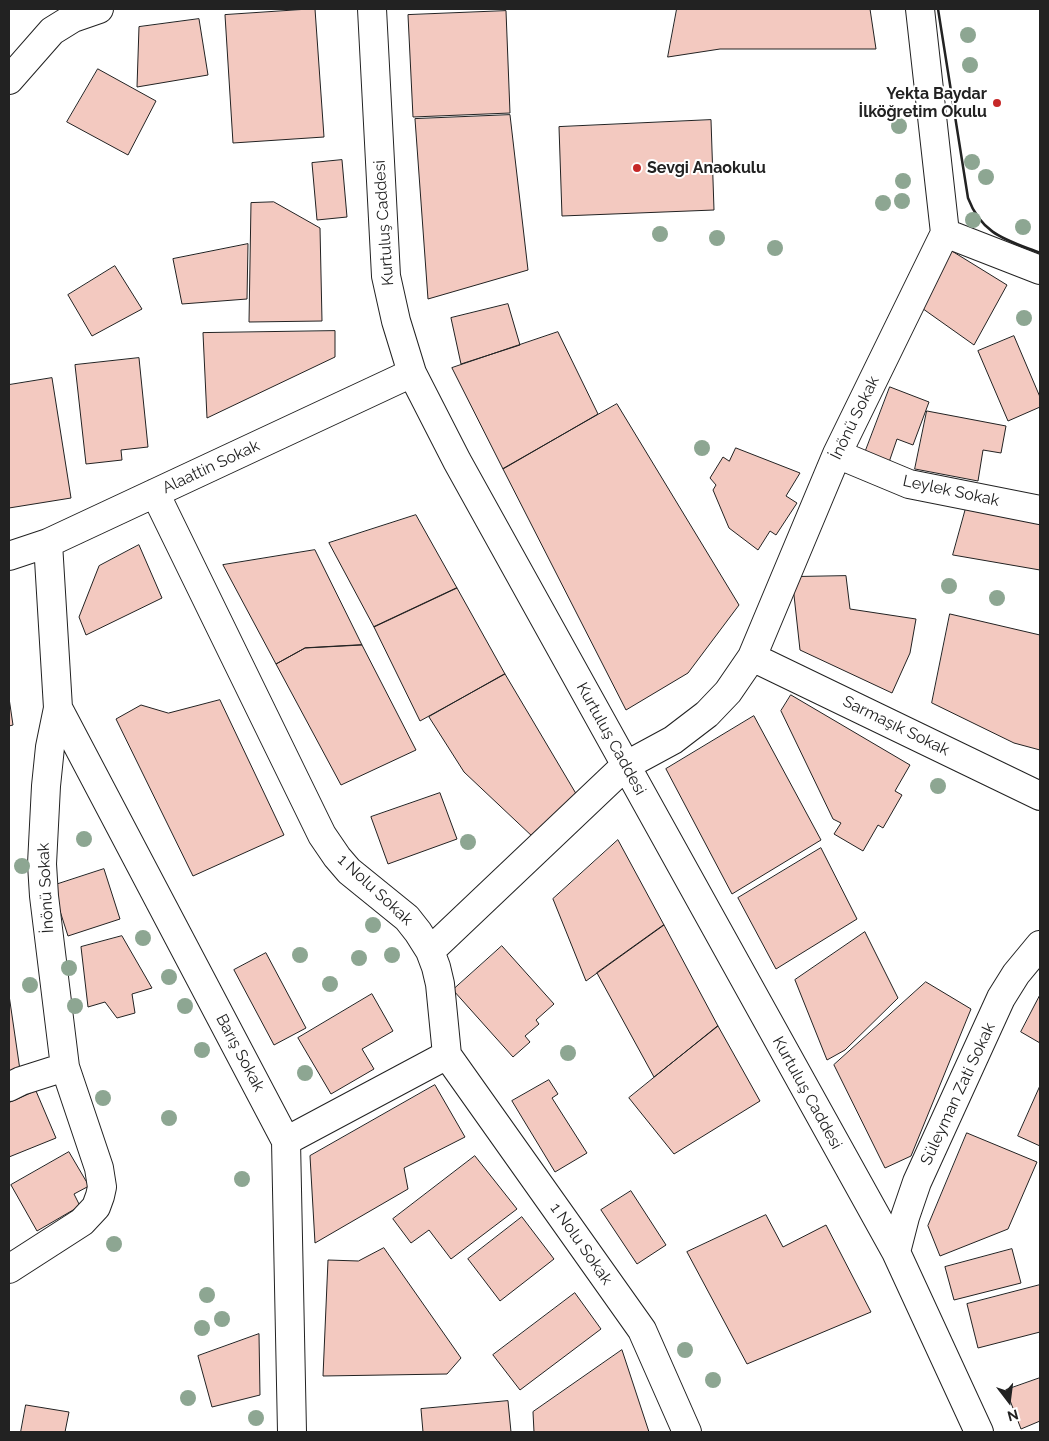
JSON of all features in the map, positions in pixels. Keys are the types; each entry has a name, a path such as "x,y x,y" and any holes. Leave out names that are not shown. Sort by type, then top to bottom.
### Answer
{"street":[{"path":"9,80 52,20 73,18 99,9"},
{"name":"Kurtuluş Caddesi","path":"372,9 386,276 396,321 412,373 462,470 896,1252 978,1432"},
{"path":"920,9 945,234 1040,270"},
{"name":"İnönü Sokak","path":"430,951 625,766 673,740 707,714 728,692 752,657 837,454 945,234"},
{"name":"Alaattin Sokak","path":"9,556 48,543 412,373"},
{"name":"Leylek Sokak","path":"837,454 909,484 1040,510"},
{"name":"1 Nolu Sokak","path":"155,493 322,835 349,871 407,918 430,951 440,984 447,1055 642,1330 687,1432"},
{"path":"48,543 58,708"},
{"name":"Sarmaşık Sokak","path":"752,657 1040,796"},
{"name":"İnönü Sokak","path":"9,1269 82,1222 96,1206 102,1187 99,1168 65,1067 47,928 42,864 46,786 50,748 58,708"},
{"name":"Barış Sokak","path":"58,708 286,1141 292,1432"},
{"name":"Süleyman Zati Sokak","path":"896,1252 904,1217 917,1182 1001,998 1016,974 1040,945"},
{"path":"286,1141 447,1055"},
{"path":"9,1087 21,1081 65,1067"}],"building":[{"path":"315,9 324,137 233,143 225,15"},
{"path":"677,9 870,9 876,49 720,49 668,57"},
{"path":"506,11 510,113 413,117 408,15"},
{"path":"199,19 208,75 137,87 139,27"},
{"path":"98,69 156,101 128,155 67,122"},
{"path":"510,115 528,270 428,299 415,119"},
{"name":"Sevgi Anaokulu","path":"711,120 714,210 562,216 559,127"},
{"path":"342,160 347,217 317,220 312,163"},
{"path":"274,202 320,228 322,321 249,322 251,203"},
{"path":"248,244 247,299 182,304 173,259"},
{"path":"947,248 1007,285 974,345 919,306"},
{"path":"115,266 142,309 92,336 68,295"},
{"path":"508,304 520,345 461,364 451,318"},
{"path":"335,331 335,357 207,418 203,333"},
{"path":"558,332 598,414 503,469 452,368"},
{"path":"1014,336 1040,397 1040,407 1008,421 978,351"},
{"path":"139,358 148,447 121,450 122,460 86,464 75,365"},
{"path":"52,378 71,498 9,508 9,385"},
{"path":"890,387 929,402 913,445 897,439 887,468 863,458"},
{"path":"617,404 739,605 688,673 626,710 503,469"},
{"path":"927,411 1006,426 1001,453 983,450 978,481 915,469"},
{"path":"736,448 800,473 786,496 797,503 776,535 770,531 758,550 729,528 713,490 716,485 710,478 723,457 729,461"},
{"path":"966,508 1040,520 1040,570 953,555"},
{"path":"416,515 457,588 374,627 329,543"},
{"path":"139,545 162,598 86,635 79,617 99,566"},
{"path":"315,550 362,645 305,648 276,664 223,565"},
{"path":"846,576 850,609 916,619 910,653 892,693 800,650 792,577"},
{"path":"457,588 505,674 420,721 374,627"},
{"path":"950,614 1040,635 1040,750 1014,743 932,703"},
{"path":"362,645 416,750 341,785 276,664 305,648"},
{"path":"505,674 578,797 534,838 464,772 429,717"},
{"path":"791,695 910,765 895,791 902,795 883,828 878,825 863,851 834,834 841,823 833,819 781,711"},
{"path":"9,698 13,725 9,726"},
{"path":"220,700 284,835 193,876 116,719 141,705 168,713"},
{"path":"754,716 821,840 732,894 666,769"},
{"path":"440,793 457,839 388,864 371,817"},
{"path":"618,840 664,925 586,981 553,899"},
{"path":"821,848 857,919 776,969 738,898"},
{"path":"104,869 120,919 68,936 52,886"},
{"path":"664,925 718,1026 654,1077 597,973"},
{"path":"865,932 898,998 845,1050 827,1060 795,980"},
{"path":"122,936 152,988 132,994 135,1013 117,1018 105,1002 88,1007 81,947"},
{"path":"502,946 554,1004 536,1020 539,1024 525,1036 530,1042 513,1057 453,990"},
{"path":"266,953 306,1028 274,1045 234,970"},
{"path":"926,982 971,1009 911,1156 885,1168 834,1065"},
{"path":"372,994 393,1031 362,1049 374,1069 331,1094 298,1038"},
{"path":"9,995 20,1070 9,1072"},
{"path":"1040,995 1040,1043 1021,1032"},
{"path":"718,1026 760,1101 674,1154 629,1098"},
{"path":"549,1080 558,1094 552,1098 587,1153 555,1172 512,1101"},
{"path":"435,1085 465,1137 404,1168 408,1189 315,1243 310,1156"},
{"path":"1040,1086 1040,1146 1018,1136"},
{"path":"36,1091 56,1138 9,1157 9,1103"},
{"path":"967,1133 1037,1162 1008,1229 940,1256 928,1226"},
{"path":"69,1152 89,1186 74,1194 80,1206 37,1231 11,1185"},
{"path":"475,1156 517,1209 451,1259 429,1230 411,1243 393,1219"},
{"path":"631,1191 666,1245 637,1264 601,1210"},
{"path":"766,1215 783,1247 826,1225 871,1312 747,1364 687,1252"},
{"path":"522,1217 554,1259 500,1301 468,1259"},
{"path":"384,1248 461,1358 447,1374 323,1376 328,1260 358,1261"},
{"path":"1012,1249 1021,1283 954,1300 945,1267"},
{"path":"1040,1285 1040,1332 978,1348 967,1304"},
{"path":"575,1293 601,1329 520,1390 493,1355"},
{"path":"259,1334 260,1395 212,1407 198,1356"},
{"path":"622,1350 649,1432 534,1432 533,1412"},
{"path":"1040,1378 1040,1421 1021,1429 1006,1390"},
{"path":"508,1401 511,1432 423,1432 421,1409"},
{"path":"26,1405 69,1412 65,1432 21,1432"}],"wall":[{"path":"938,9 968,198 981,220 997,235 1040,253"}],"place":[{"name":"Yekta Baydar İlköğretim Okulu","path":"997,103"},
{"name":"Sevgi Anaokulu","path":"637,168"}]}
